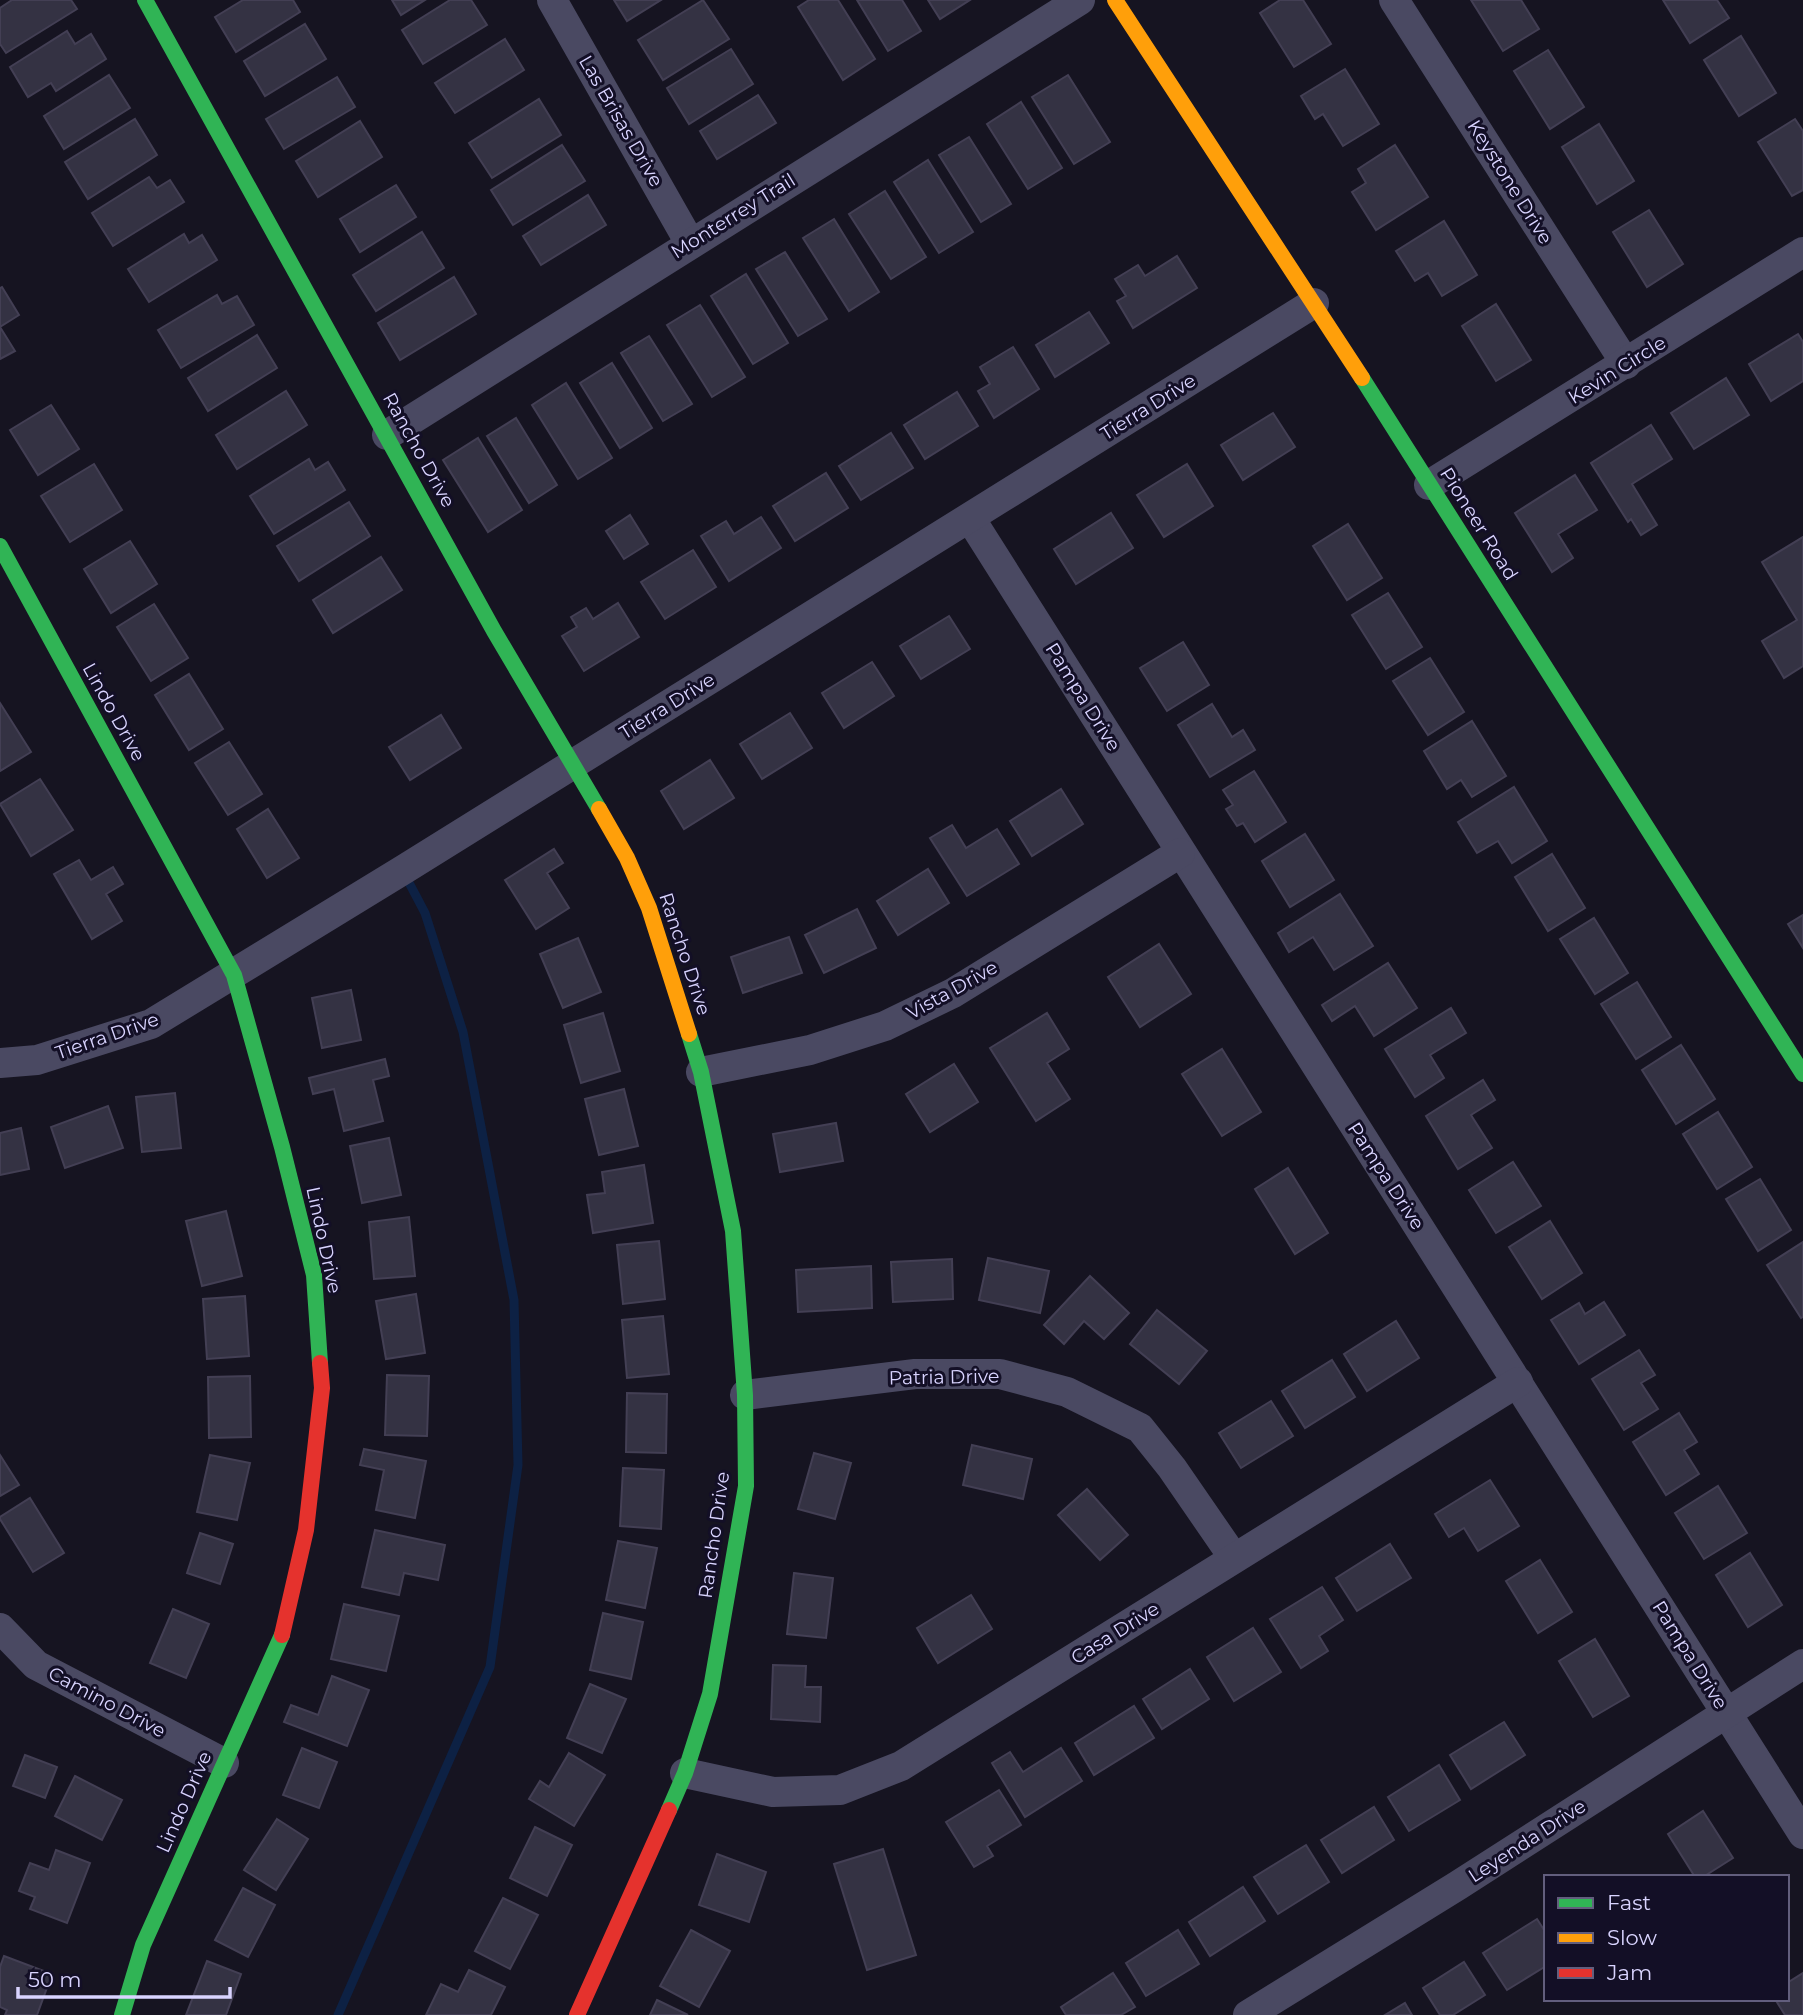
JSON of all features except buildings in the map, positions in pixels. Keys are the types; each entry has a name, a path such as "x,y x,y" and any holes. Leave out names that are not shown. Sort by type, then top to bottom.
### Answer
{"street":[{"name":"Rancho Drive","path":"145,0 494,631 627,858 649,908 701,1072 733,1231 745,1395 746,1486 710,1694 685,1773 577,2015"},
{"name":"Las Brisas Drive","path":"552,0 690,243"},
{"name":"Monterrey Trail","path":"387,435 1080,0"},
{"name":"Pioneer Road","path":"1115,0 1797,1051 1803,1074"},
{"name":"Keystone Drive","path":"1394,0 1626,364"},
{"name":"Kevin Circle","path":"1429,485 1803,252"},
{"name":"Tierra Drive","path":"0,1063 37,1060 151,1024 1314,303"},
{"name":"Pampa Drive","path":"970,518 1803,1834"},
{"name":"Lindo Drive","path":"0,546 234,975 314,1275 322,1388 306,1530 283,1633 143,1945 122,2015"},
{"name":"Vista Drive","path":"701,1072 810,1049 885,1026 953,993 1180,853"},
{"name":"Patria Drive","path":"745,1395 915,1374 1000,1374 1067,1392 1140,1428 1172,1468 1234,1559"},
{"name":"Casa Drive","path":"685,1773 773,1792 840,1790 901,1766 1518,1382"},
{"name":"Camino Drive","path":"0,1628 36,1665 225,1763"},
{"name":"Leyenda Drive","path":"1248,2015 1468,1879 1803,1664"}],"waterway":[{"path":"338,2015 490,1667 518,1465 514,1300 463,1032 425,913 405,875"}],"traffic: fast":[{"path":"145,0 494,631 599,809"},
{"path":"1362,378 1803,1074"},
{"path":"0,546 234,975 314,1275 320,1363"},
{"path":"669,1810 685,1773 710,1694 746,1486 745,1395 733,1231 701,1072 689,1034"},
{"path":"122,2015 143,1945 282,1635"}],"traffic: slow":[{"path":"1115,0 1362,378"},
{"path":"599,809 627,858 649,908 689,1034"}],"traffic: jam":[{"path":"282,1635 306,1530 322,1388 320,1363"},
{"path":"577,2015 669,1810"}]}
